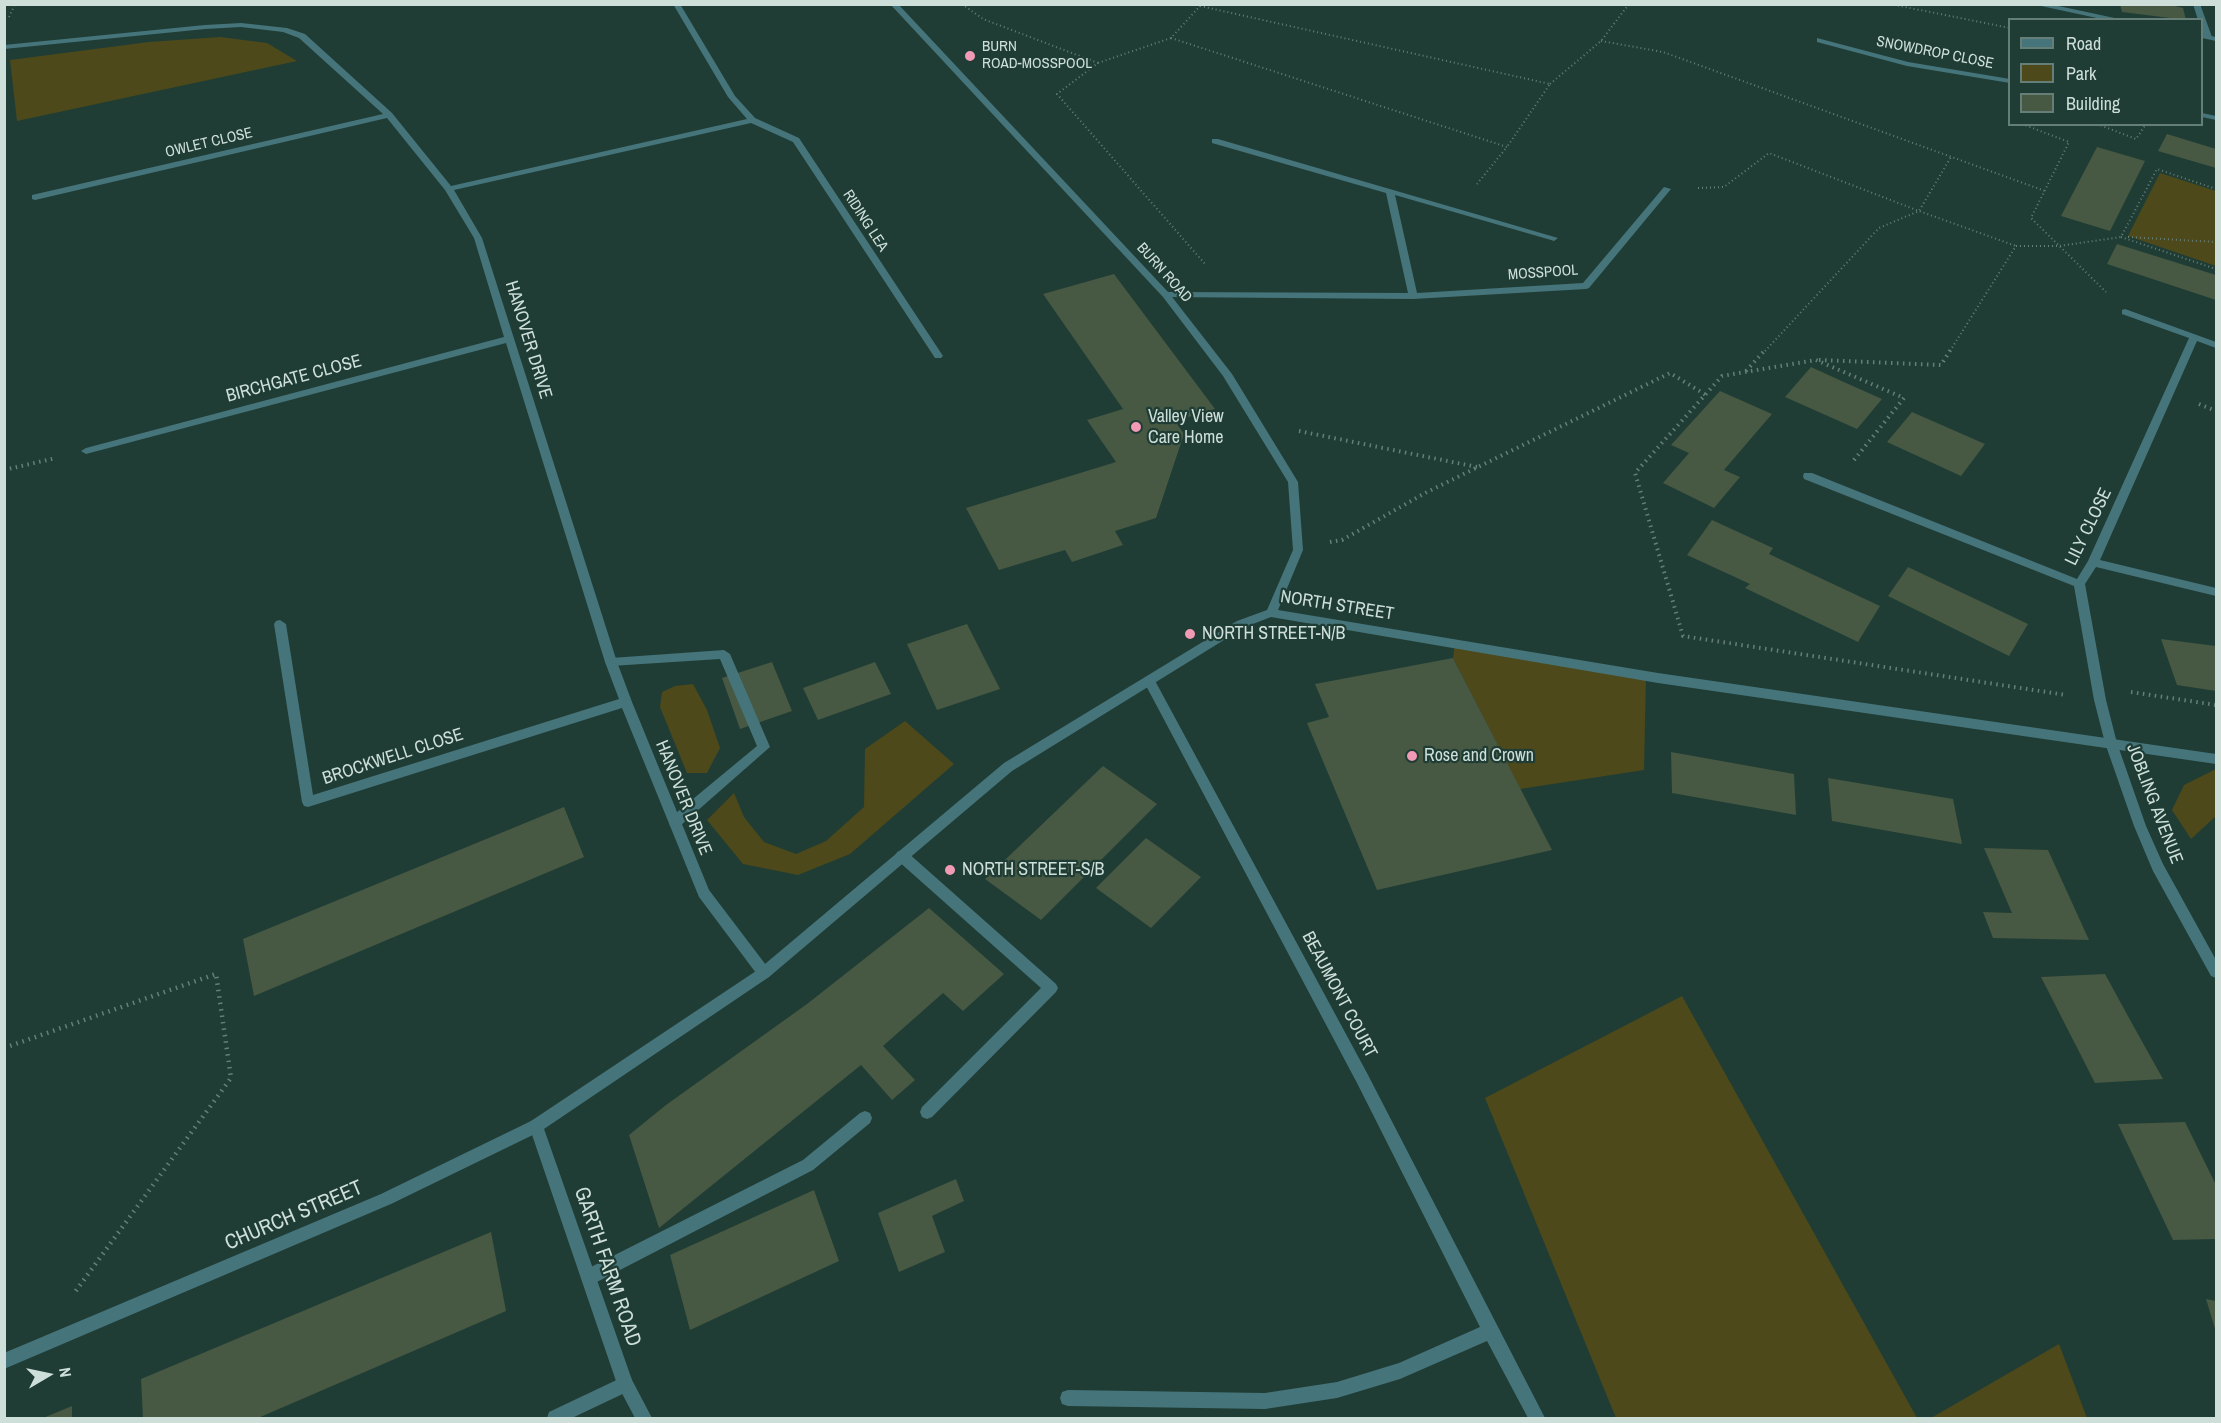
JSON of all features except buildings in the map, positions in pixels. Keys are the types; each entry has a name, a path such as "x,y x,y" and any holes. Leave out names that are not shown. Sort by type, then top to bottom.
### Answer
{"street":[{"path":"449,189 752,120 732,97 676,4"},
{"name":"BURN ROAD","path":"893,4 1167,295 1227,374 1293,482 1298,550 1271,613"},
{"path":"2035,4 2110,18"},
{"path":"2196,4 2202,18"},
{"path":"2203,22 2209,37"},
{"name":"HANOVER DRIVE","path":"4,47 204,27 241,25 284,30 302,36 389,115 449,189 478,238 611,662 626,702 704,893 764,973"},
{"name":"SNOWDROP CLOSE","path":"1820,40 1907,64 2008,81"},
{"name":"OWLET CLOSE","path":"35,197 389,115"},
{"name":"RIDING LEA","path":"752,120 795,140 938,356"},
{"name":"MOSSPOOL","path":"1215,141 1554,238"},
{"name":"MOSSPOOL","path":"1167,295 1413,296 1586,286 1667,189"},
{"path":"1390,191 1413,296"},
{"path":"2125,312 2217,345"},
{"name":"LILY CLOSE","path":"2111,743 2100,700 2079,584 2093,561 2194,337"},
{"name":"BIRCHGATE CLOSE","path":"86,451 510,339"},
{"path":"1808,476 2079,584"},
{"path":"2093,561 2217,592"},
{"name":"NORTH STREET","path":"764,973 1008,767 1241,624 1271,613 1658,678 2111,743"},
{"name":"BROCKWELL CLOSE","path":"280,624 308,802 626,702"},
{"path":"611,662 724,654 764,747 675,822"},
{"name":"BEAUMONT COURT","path":"1149,680 1362,1078 1490,1331 1538,1419"},
{"path":"2111,743 2217,759"},
{"name":"JOBLING AVENUE","path":"2111,743 2140,826 2158,867 2217,972"},
{"path":"902,856 1051,988 927,1112"},
{"name":"CHURCH STREET","path":"4,1361 386,1199 536,1126 764,973"},
{"path":"589,1277 808,1165 865,1118"},
{"name":"GARTH FARM ROAD","path":"536,1126 625,1384 644,1419"},
{"path":"1068,1398 1265,1401 1326,1392 1400,1371 1490,1331"},
{"path":"555,1419 625,1384"}],"path":[{"path":"962,4 983,19 1098,63"},
{"path":"1456,210 1507,147 1550,84 1600,41 1629,4"},
{"path":"1890,4 2008,28"},
{"path":"1232,295 1057,94 1098,63 1171,38 1199,5 1550,84"},
{"path":"1171,38 1507,147"},
{"path":"1600,41 1663,52 2045,190"},
{"path":"2027,126 2069,142 2031,218 2125,312"},
{"path":"2102,126 2136,139 2145,126"},
{"path":"1667,189 1724,187 1769,153 2016,246 2059,246 2121,237 2217,243"},
{"path":"1745,372 1879,228 1919,211 1951,157"},
{"path":"2121,237 2157,169 2217,189"},
{"path":"2121,237 2217,269"},
{"path":"2016,246 1941,365 1816,360 1722,376 1635,473 1683,636 2100,700"},
{"path":"1816,360 1904,398 1832,486"},
{"path":"1298,550 1342,540 1478,467 1670,373 1706,395"},
{"path":"1256,422 1478,467"},
{"path":"4,470 86,451"},
{"path":"2098,686 2217,705"},
{"path":"4,1048 216,974 231,1078 69,1300"}],"green space":[{"path":"220,37 267,43 297,61 17,121 10,60 149,42"},
{"path":"2160,173 2216,191 2216,266 2128,236"},
{"path":"1455,643 1646,676 1644,770 1520,789 1453,658"},
{"path":"693,684 707,710 720,748 707,773 687,773 660,707 662,692 675,686"},
{"path":"905,721 954,764 850,854 798,875 743,864 707,820 734,793 744,817 764,842 796,854 826,841 864,807 865,749"},
{"path":"2216,769 2216,816 2191,839 2172,810 2184,785"},
{"path":"1682,996 1917,1418 1616,1418 1485,1098"},
{"path":"2059,1344 2087,1418 1931,1418"}],"place":[{"name":"BURN ROAD-MOSSPOOL","path":"970,56"},
{"name":"Valley View Care Home","path":"1136,427"},
{"name":"NORTH STREET-N/B","path":"1190,634"},
{"name":"Rose and Crown","path":"1412,756"},
{"name":"NORTH STREET-S/B","path":"950,870"}]}
